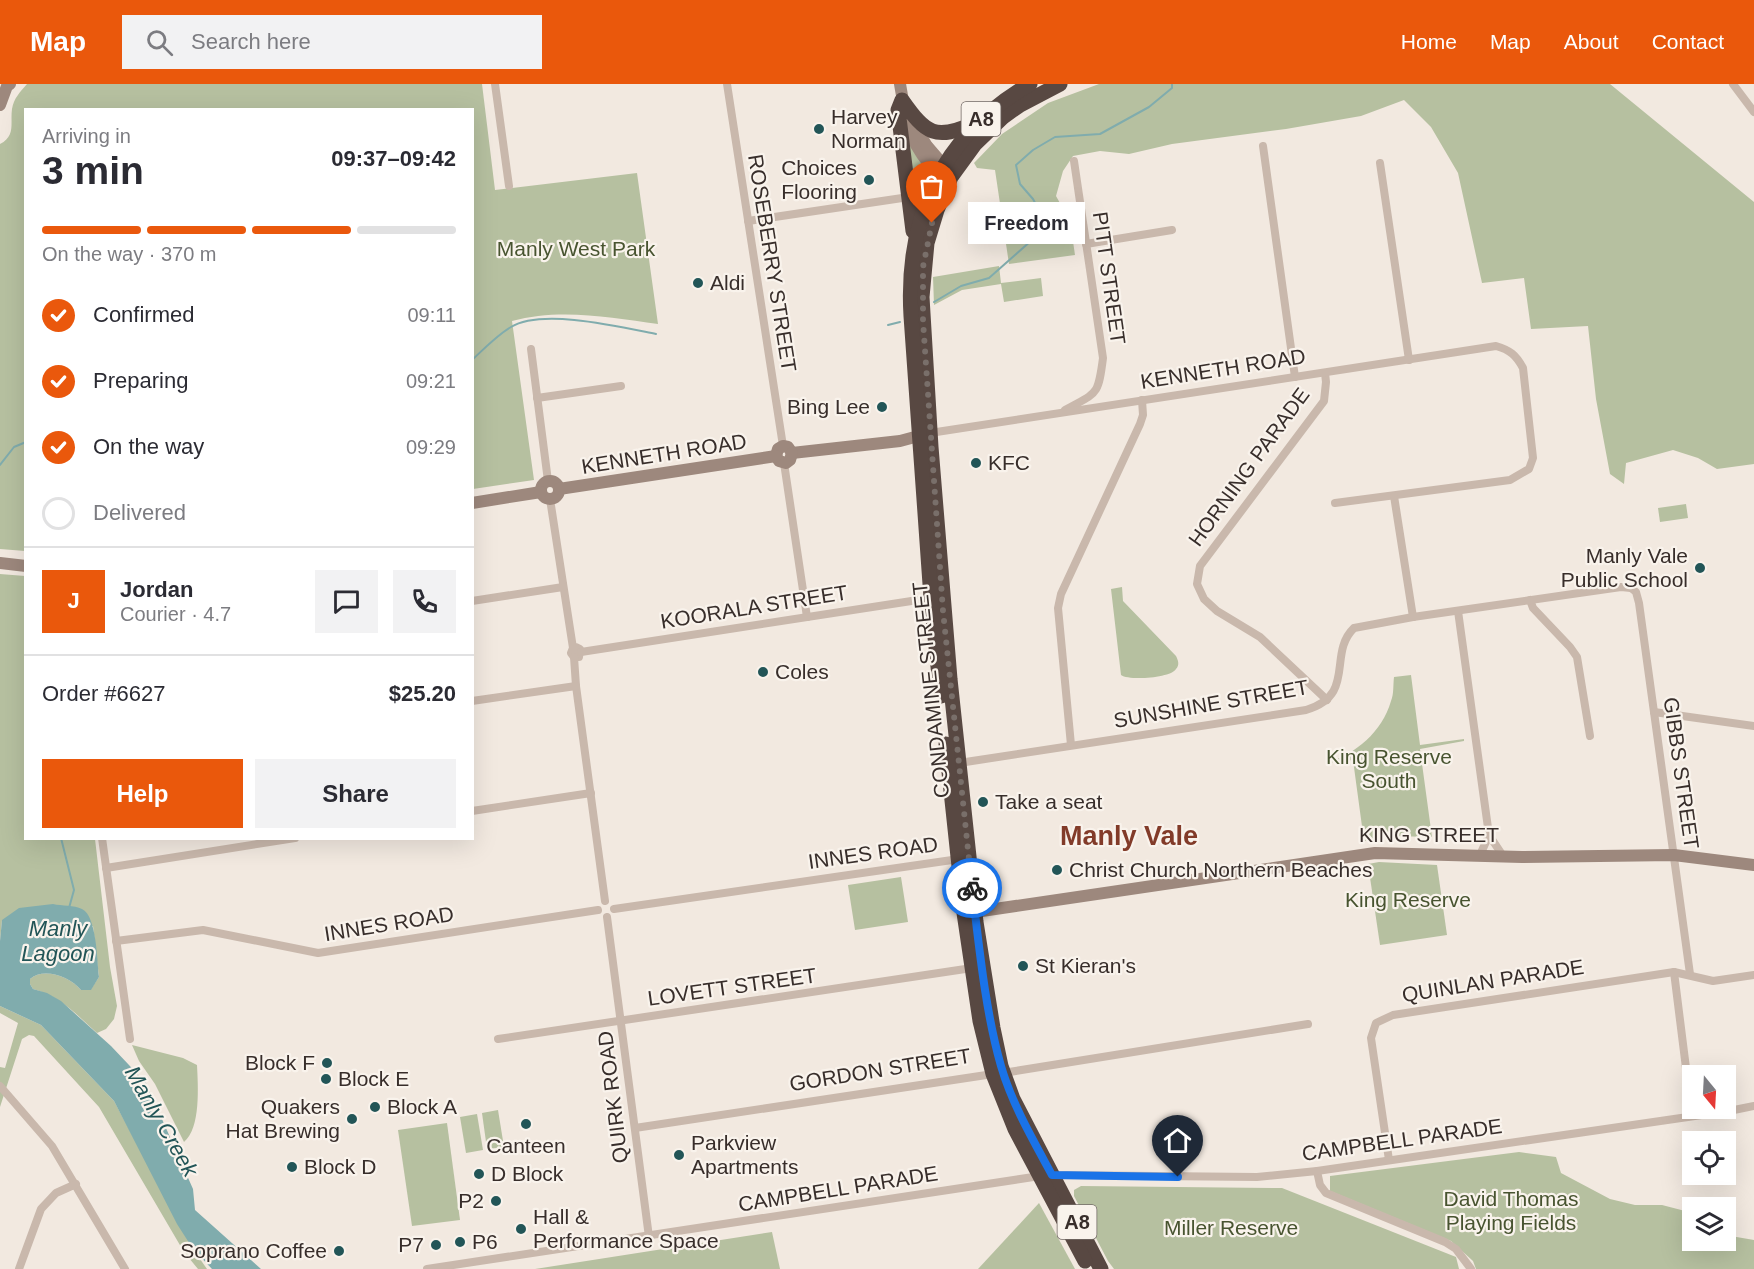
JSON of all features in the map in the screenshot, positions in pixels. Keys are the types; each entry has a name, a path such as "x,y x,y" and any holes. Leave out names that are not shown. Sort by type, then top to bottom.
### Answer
{"highway":[{"name":"A8","path":"913,243 924,209 945,173 956,148 980,120 1030,84"},
{"name":"A8","path":"945,173 1003,117 1060,84"},
{"path":"902,100 917,121 936,133 949,133 980,120"},
{"path":"902,100 898,110 913,243"},
{"name":"CONDAMINE STREET","path":"916,308 927,243 945,173"},
{"name":"CONDAMINE STREET","path":"913,243 909,279 916,308 925,434 958,763 972,968 980,1021 1015,1129 1046,1175 1101,1269"},
{"name":"CONDAMINE STREET","path":"925,434 931,598 959,859 993,1028 998,1073"},
{"name":"CONDAMINE STREET","path":"1046,1175 1090,1269"}],"street":[{"path":"495,84 508,186"},
{"name":"ROSEBERRY STREET","path":"727,84 807,617"},
{"path":"900,84 902,100 911,120 945,173"},
{"path":"1733,84 1754,112"},
{"path":"0,105 7,85"},
{"path":"1263,146 1294,377"},
{"name":"PITT STREET","path":"1059,413 1090,398 1097,389 1103,358 1074,161"},
{"path":"1380,164 1409,360"},
{"path":"748,221 909,197"},
{"path":"1086,244 1172,230"},
{"name":"KENNETH ROAD","path":"553,485 900,441 925,434 1496,346 1509,350 1518,358 1523,368 1533,458 1528,469 1510,480 1394,496"},
{"path":"474,503 556,496 537,398 531,349"},
{"name":"HORNING PARADE","path":"1325,373 1324,401 1200,566 1197,584 1199,591 1210,604 1260,637 1327,700"},
{"path":"537,398 621,386"},
{"path":"1071,745 1058,608 1061,594 1140,424 1143,415 1142,400"},
{"path":"546,496 576,652 576,686 605,901"},
{"path":"1335,503 1394,496 1413,617"},
{"path":"0,563 24,566"},
{"name":"SUNSHINE STREET","path":"958,763 1306,710 1327,700 1336,685 1345,641 1350,632 1361,626 1632,584"},
{"name":"GIBBS STREET","path":"1632,584 1638,598 1690,974"},
{"path":"474,601 563,587"},
{"name":"KOORALA STREET","path":"576,652 931,598"},
{"path":"1530,600 1533,608 1577,657 1590,736"},
{"path":"1458,611 1489,835 1503,856"},
{"path":"474,701 576,686"},
{"path":"1654,712 1754,726"},
{"path":"474,811 591,793"},
{"path":"1480,855 1489,835"},
{"path":"102,840 130,1039"},
{"path":"106,868 282,840"},
{"name":"KING STREET","path":"970,913 1375,853 1503,856 1674,855 1754,865"},
{"name":"INNES ROAD","path":"614,909 959,859"},
{"path":"605,901 610,902 614,909 607,917 602,916 598,910 600,904 605,901"},
{"name":"INNES ROAD","path":"116,941 203,930 318,953 598,910"},
{"name":"QUIRK ROAD","path":"607,917 649,1237"},
{"name":"LOVETT STREET","path":"498,1039 972,968"},
{"path":"1674,972 1686,1065"},
{"name":"QUINLAN PARADE","path":"1389,1160 1371,1038 1376,1023 1393,1015 1674,972 1713,981 1754,975"},
{"name":"GORDON STREET","path":"635,1128 1308,1024"},
{"path":"0,1086 52,1146 125,1269"},
{"name":"CAMPBELL PARADE","path":"1736,1109 1754,1106"},
{"name":"CAMPBELL PARADE","path":"427,1269 1046,1175 1257,1177 1317,1171 1682,1117"},
{"path":"1317,1171 1320,1185 1326,1192 1444,1242 1456,1249 1471,1269"},
{"path":"19,1269 41,1209 56,1193 76,1184"}],"green space":[{"name":"Manly West Park","path":"27,84 482,84 495,190 637,173 658,324 566,314 512,321 534,480 474,489 474,108 24,108 24,551 0,549 0,144 10,133 12,109 18,95"},
{"path":"1099,84 1610,84 1754,202 1754,464 1717,469 1698,458 1673,450 1626,463 1624,484 1610,474 1596,399 1588,326 1531,329 1524,278 1482,283 1458,173 1431,127 1404,100 1361,116 1286,129 1172,144 1129,154 1100,151 1073,156 1063,171 1056,196 1070,221 1075,255 1009,264 995,170 977,168 974,163 1002,134 1048,103"},
{"path":"908,138 932,173 916,203"},
{"path":"999,266 1001,283 1041,278 1043,296 1004,302 1001,284 962,290 934,305 933,277"},
{"path":"1686,504 1688,518 1660,522 1658,508"},
{"path":"0,574 24,576 24,840 95,840 110,967 117,1006 114,1019 106,1029 97,1033 68,1007 52,996 33,989 30,984 30,979 36,975 49,974 70,981 81,990 91,989 99,977 93,926 2,920 0,941"},
{"path":"1122,587 1123,601 1176,656 1178,666 1173,672 1150,678 1132,678 1121,675 1111,589"},
{"name":"King Reserve South","path":"1411,675 1420,745 1464,739 1464,741 1420,749 1432,837 1392,836 1364,841 1353,760 1326,763 1348,754 1374,732 1387,712 1393,695 1394,677"},
{"name":"King Reserve","path":"1379,862 1437,865 1447,935 1380,945 1368,864"},
{"path":"901,877 908,922 855,930 848,885"},
{"path":"0,1006 41,1025 114,1101 193,1249 207,1269 198,1269 184,1252 99,1107 34,1036 29,1035 22,1039 0,1107 0,1067 5,1068 18,1023 0,1013"},
{"path":"132,1045 183,1058 197,1065 196,1117 189,1136 184,1142 155,1084 139,1061"},
{"path":"498,1110 504,1147 487,1149 482,1113"},
{"path":"477,1114 483,1150 466,1153 460,1117"},
{"path":"447,1123 460,1220 412,1226 398,1130"},
{"name":"David Thomas Playing Fields","path":"1519,1152 1556,1157 1561,1173 1610,1199 1635,1205 1662,1205 1682,1210 1682,1251 1736,1251 1736,1237 1754,1240 1754,1269 1476,1269 1473,1261 1451,1241 1330,1191 1330,1176"},
{"name":"Miller Reserve","path":"1081,1186 1282,1188 1456,1257 1459,1269 1114,1269 1074,1196 1074,1190"},
{"path":"1039,1203 1075,1269 978,1269"},
{"path":"772,1232 780,1269 535,1269"}],"water":[{"name":"Manly Lagoon","path":"53,904 72,906 87,913 91,920 97,951 99,977 91,990 81,990 64,978 49,974 36,975 30,979 30,984 33,989 47,993 61,1001 111,1046 146,1083 193,1189 195,1210 261,1269 212,1269 193,1249 177,1224 114,1101 41,1025 0,1006 2,920 19,908"}],"waterway":[{"path":"934,302 961,286 989,278 1032,240 1043,218 1033,199 1020,184 1016,165 1033,150 1055,137 1100,134 1149,107 1172,88 1172,84"},
{"path":"474,358 511,327 542,319 582,321 656,334"},
{"path":"888,325 900,322"},
{"path":"0,465 14,447 24,443"},
{"path":"62,840 74,890 69,908"}],"way so far":[{"path":"932,223 923,267 923,321 943,611 972,888"}],"place":[{"name":"Harvey Norman","path":"819,129"},
{"name":"Choices Flooring","path":"869,180"},
{"name":"Freedom","path":"932,223"},
{"name":"Aldi","path":"698,283"},
{"name":"Bing Lee","path":"882,407"},
{"name":"KFC","path":"976,463"},
{"name":"Manly Vale Public School","path":"1700,568"},
{"name":"Coles","path":"763,672"},
{"name":"Take a seat","path":"983,802"},
{"name":"Christ Church Northern Beaches","path":"1057,870"},
{"name":"St Kieran's","path":"1023,966"},
{"name":"Block F","path":"327,1063"},
{"name":"Block E","path":"326,1079"},
{"name":"Block A","path":"375,1107"},
{"name":"Quakers Hat Brewing","path":"352,1119"},
{"name":"Canteen","path":"526,1124"},
{"name":"Parkview Apartments","path":"679,1155"},
{"name":"Block D","path":"292,1167"},
{"name":"D Block","path":"479,1174"},
{"name":"P2","path":"496,1201"},
{"name":"Hall & Performance Space","path":"521,1229"},
{"name":"P6","path":"460,1242"},
{"name":"P7","path":"436,1245"},
{"name":"Soprano Coffee","path":"339,1251"}],"district":[{"name":"Manly Vale","path":"1129,836"}],"route":[{"path":"972,888 982,964 1001,1066 1013,1100 1052,1175 1178,1177"}],"water label":[{"name":"Manly Creek","path":"162,1121"}]}
